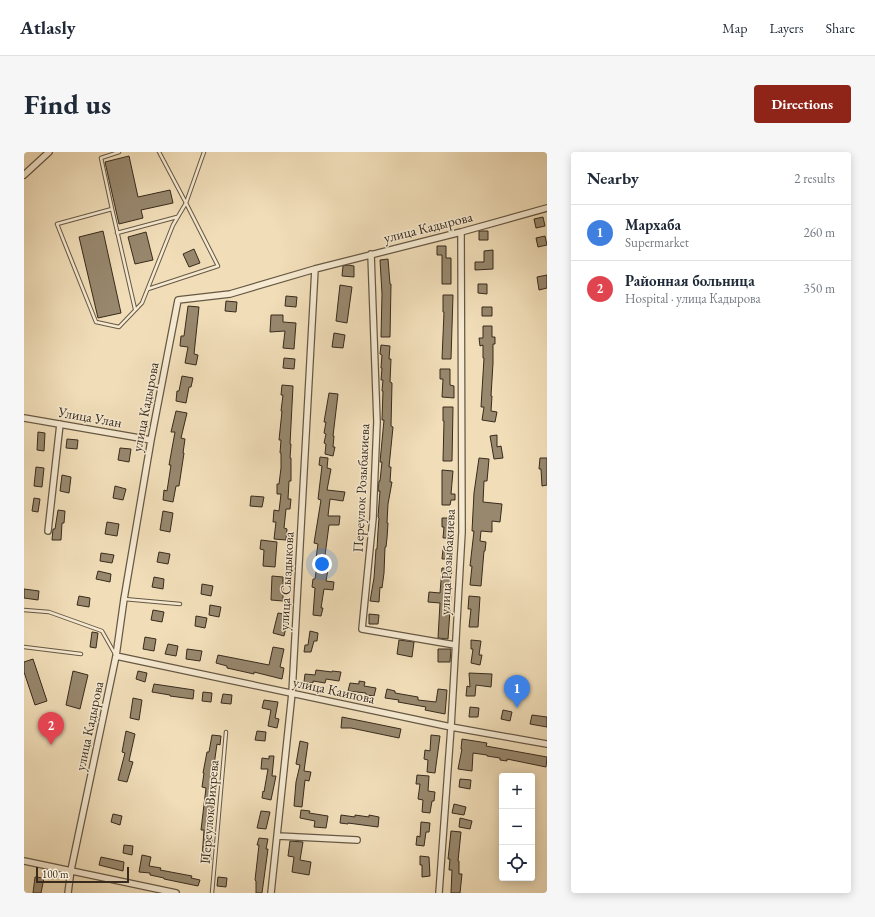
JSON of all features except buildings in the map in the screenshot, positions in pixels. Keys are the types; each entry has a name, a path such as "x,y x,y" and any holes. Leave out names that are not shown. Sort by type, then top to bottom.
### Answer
{"street":[{"path":"24,175 50,152"},
{"name":"улица Кадырова","path":"68,893 71,870 116,656 124,599 151,440 178,300 230,294 315,269 461,232 547,208"},
{"name":"улица Розыбакиева","path":"439,893 451,727 462,532 461,232"},
{"name":"Переулок Розыбакиева","path":"371,254 377,422 373,518 362,629 455,645"},
{"name":"улица Сыздыкова","path":"271,893 292,693 315,269"},
{"name":"Улица Улан","path":"24,418 151,440"},
{"path":"48,531 60,424"},
{"name":"улица Каипова","path":"116,656 451,727 547,744"},
{"path":"278,836 357,840"},
{"path":"24,861 176,893"}],"lane":[{"path":"118,152 101,158 135,310"},
{"path":"148,289 218,266 159,152"},
{"path":"112,209 58,224 96,322 119,327 142,303 172,225 186,203 204,152"},
{"path":"117,233 178,217"},
{"path":"124,599 180,604"},
{"path":"24,610 50,612 102,631 116,656"},
{"path":"24,646 80,654"},
{"name":"Переулок Вихрева","path":"212,893 226,732"}],"place":[{"name":"Мархаба","path":"517,708"},
{"name":"Районная больница","path":"51,745"}]}
